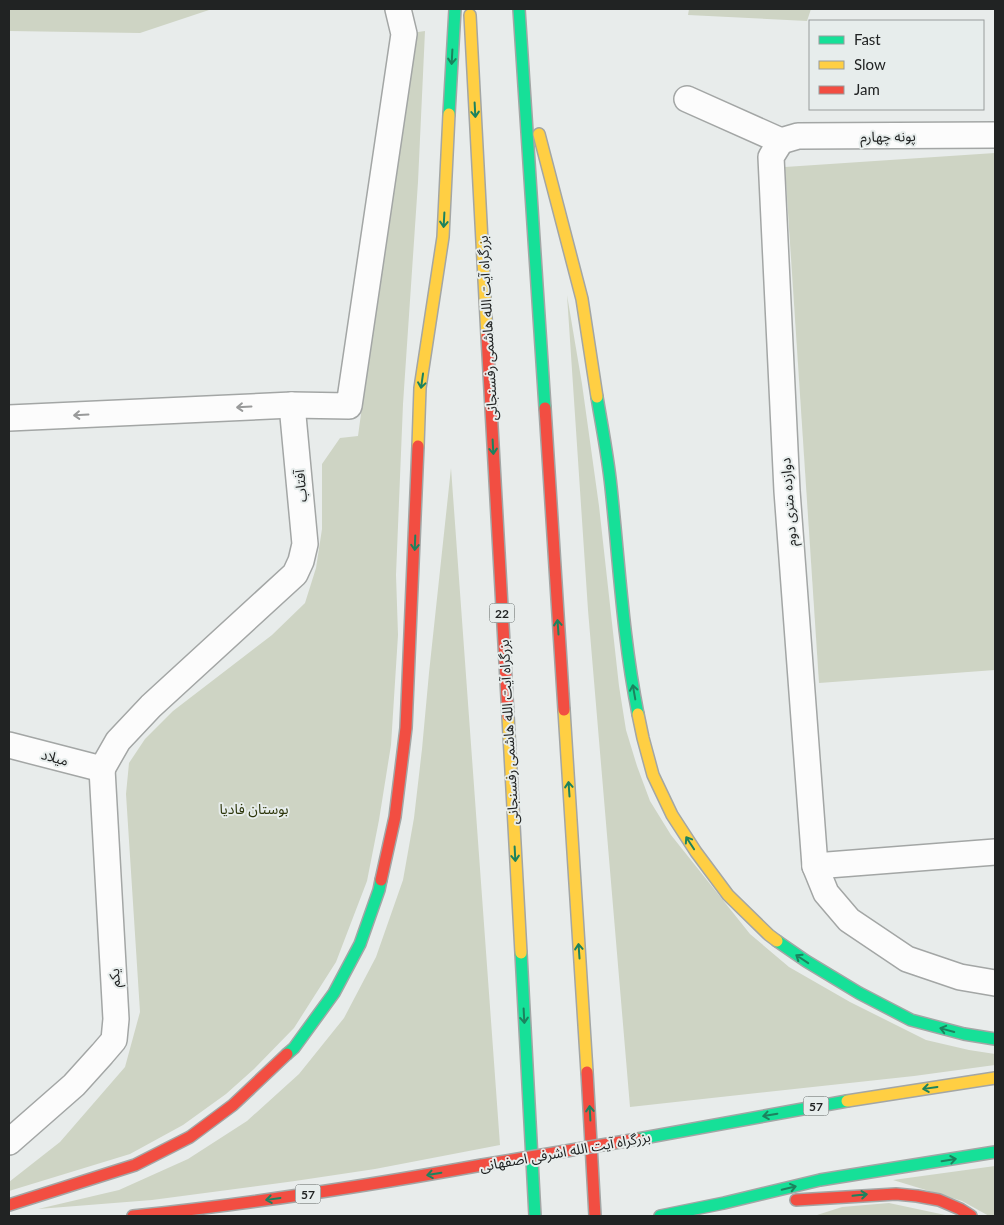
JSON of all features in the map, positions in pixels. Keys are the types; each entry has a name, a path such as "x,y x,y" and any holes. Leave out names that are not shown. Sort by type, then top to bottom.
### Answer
{"highway":[{"path":"9,1204 135,1165 190,1137 234,1105 294,1048 334,993 360,944 379,890 395,817 406,728 420,388 443,237 455,9"},
{"name":"بزرگراه آیت الله هاشمی رفسنجانی","path":"470,9 535,1216"},
{"path":"519,9 595,1216"},
{"path":"523,72 582,299 611,484 627,641 634,693 643,738 653,776 672,815 696,852 728,895 769,936 859,993 911,1020 964,1034 995,1039"},
{"name":"بزرگراه آیت الله اشرفی اصفهانی","path":"133,1216 367,1186 866,1097 995,1078"},
{"path":"660,1216 820,1180 995,1152"},
{"path":"724,1203 896,1194 939,1200 971,1216"},
{"path":"594,1197 600,1216"}],"street":[{"path":"9,418 292,405 349,406 404,34 398,9"},
{"path":"687,99 781,141"},
{"name":"پونه چهارم","path":"781,141 798,136 995,135"},
{"name":"دوازده متری دوم","path":"781,141 771,157 786,472 815,866 826,893 849,920 907,959 960,977 995,983"},
{"name":"آفتاب","path":"102,769 118,741 151,706 294,574 301,562 305,544 292,405"},
{"name":"میلاد","path":"9,745 102,769"},
{"name":"یکم","path":"9,1142 74,1085 114,1040 116,1019 102,769"},
{"path":"815,866 995,852"}],"green space":[{"path":"9,9 212,9 140,33 9,31"},
{"path":"689,9 811,9 807,21 688,15"},
{"name":"بوستان فادیا","path":"425,31 418,182 403,404 396,575 398,635 391,745 367,881 336,962 294,1028 254,1069 226,1094 183,1125 130,1154 9,1191 9,1182 60,1142 125,1067 140,1012 126,794 129,763 145,739 173,711 272,635 305,603 316,568 322,529 322,464 340,438 358,436 387,224 404,34"},
{"path":"995,153 995,670 819,683 785,167"},
{"path":"567,295 599,506 619,686 626,730 650,801 671,835 750,934 789,967 850,1002 926,1040 995,1054 995,1065 914,1076 630,1107 588,610"},
{"path":"451,468 500,1145 375,1169 295,1181 152,1200 38,1209 119,1190 188,1159 247,1121 299,1074 344,1018 376,957 403,880 414,818"},
{"path":"995,1166 995,1216 989,1216 962,1201 893,1180"},
{"path":"889,1203 950,1216 814,1216 842,1207"}],"traffic: fast":[{"path":"449,114 455,9"},
{"path":"519,9 545,408"},
{"path":"597,397 610,476 625,629 638,714"},
{"path":"287,1054 294,1048 334,993 360,944 381,880"},
{"path":"777,941 859,993 911,1020 964,1034 995,1039"},
{"path":"521,953 535,1216"},
{"path":"638,1139 847,1101"},
{"path":"660,1216 820,1180 995,1152"}],"traffic: slow":[{"path":"470,15 487,336"},
{"path":"418,446 420,388 443,237 449,114"},
{"path":"539,134 582,299 597,397"},
{"path":"564,710 587,1072"},
{"path":"638,714 653,775 672,815 696,852 728,895 777,941"},
{"path":"508,716 521,953"},
{"path":"847,1101 995,1078"}],"traffic: jam":[{"path":"487,336 508,716"},
{"path":"545,408 564,710"},
{"path":"381,880 395,817 406,728 418,446"},
{"path":"9,1205 135,1165 190,1137 233,1105 287,1054"},
{"path":"587,1072 595,1216"},
{"path":"482,1165 638,1139"},
{"path":"133,1216 308,1194 482,1165"},
{"path":"796,1200 896,1194 939,1200 971,1216"}]}
